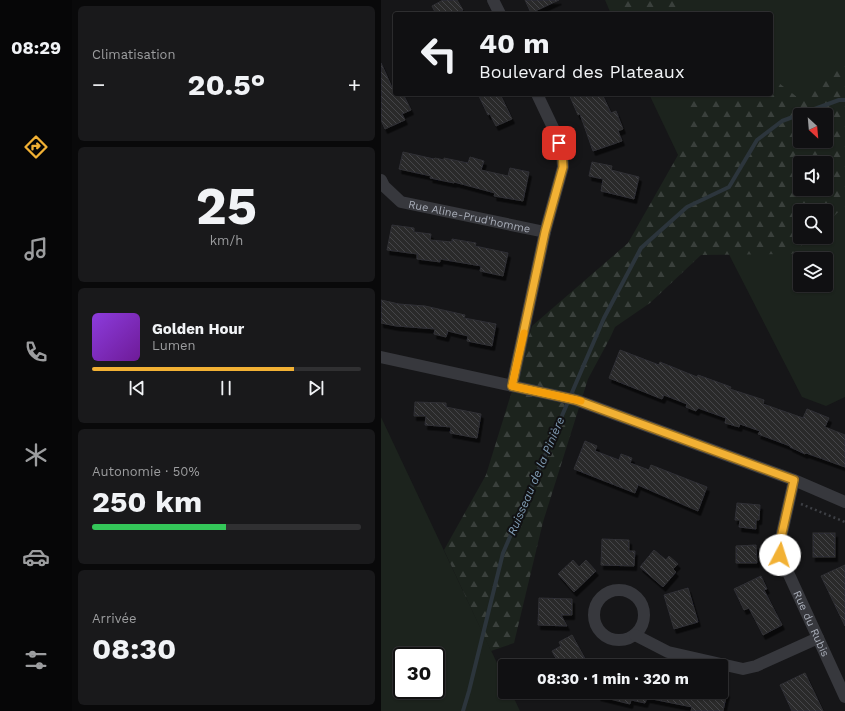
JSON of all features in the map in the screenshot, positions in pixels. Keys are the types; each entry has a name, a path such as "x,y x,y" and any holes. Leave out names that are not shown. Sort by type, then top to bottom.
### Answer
{"street":[{"path":"493,0 499,12"},
{"path":"512,386 545,232 563,167 562,152 556,134 538,96"},
{"name":"Rue Aline-Prud'homme","path":"381,180 384,186 401,202 545,232"},
{"path":"381,357 576,400 794,480 845,502"},
{"name":"Rue du Rubis","path":"794,480 780,542 780,555 845,697"},
{"path":"617,589 629,592 639,598 645,613 641,629 635,635 627,639 610,639 597,627 594,619 594,610 597,602 609,591 617,589"},
{"path":"635,635 668,652 743,669 756,666 818,638"}],"path":[{"path":"790,499 845,522"}],"green space":[{"path":"605,0 845,0 845,397 826,406 802,397 678,155 650,96 773,96 773,12 610,12"},
{"path":"628,0 681,0 694,12 622,12 621,10"},
{"path":"845,64 845,206 833,217 833,204 793,204 793,244 803,244 792,254 701,255 650,303 615,327 588,379 543,522 514,643 491,651 444,550 486,475 532,326 628,243 688,140 686,96 773,96 773,79 797,97"},
{"path":"381,417 498,665 498,699 514,699 520,711 381,711"}],"building":[{"path":"443,0 457,0 463,10 459,12 435,12 432,6"},
{"path":"525,0 559,0 533,12 531,12"},
{"path":"381,63 393,90 393,96 404,96 411,110 402,114 405,120 385,129 381,120"},
{"path":"479,96 501,96 512,119 496,126 490,114 488,115"},
{"path":"570,96 603,96 611,113 616,111 623,129 618,131 622,141 593,151 580,114 578,115"},
{"path":"403,152 434,159 444,160 444,158 468,163 470,157 484,161 481,170 508,176 510,168 529,172 523,201 494,196 495,193 454,182 430,178 431,176 399,169"},
{"path":"592,162 612,166 611,170 639,177 634,199 601,191 603,179 589,176"},
{"path":"392,225 414,228 414,232 431,234 430,240 452,242 452,239 476,243 475,246 508,253 503,276 480,271 481,266 440,259 440,262 417,259 417,254 387,250"},
{"path":"381,300 399,304 425,306 465,315 464,318 496,324 492,346 467,341 468,336 448,331 446,337 434,334 435,329 396,326 381,323"},
{"path":"620,350 659,365 660,362 697,377 698,375 731,387 730,389 764,400 763,404 803,418 807,409 829,418 825,427 845,435 845,467 806,453 805,454 790,446 758,434 760,431 740,424 739,427 725,423 726,418 698,408 696,411 686,407 687,404 664,395 662,399 609,378"},
{"path":"415,402 446,403 446,407 481,414 477,438 450,433 451,427 425,425 426,416 414,416"},
{"path":"585,441 597,446 595,451 619,460 621,454 632,458 630,463 649,470 651,465 707,487 698,511 638,485 635,493 574,469"},
{"path":"737,503 760,505 759,520 756,520 756,529 739,527 740,520 735,520"},
{"path":"813,533 835,533 835,557 813,557"},
{"path":"602,539 629,540 629,551 635,551 634,566 601,565"},
{"path":"756,545 757,563 736,563 736,546"},
{"path":"654,550 666,560 669,556 678,564 673,569 676,572 663,587 640,567"},
{"path":"573,560 579,567 586,560 596,571 574,592 558,574"},
{"path":"845,565 845,626 821,576"},
{"path":"761,576 767,589 764,590 782,625 763,635 749,608 744,610 734,589"},
{"path":"688,588 698,622 674,629 664,595"},
{"path":"539,598 572,599 572,615 561,615 567,626 538,625"},
{"path":"572,635 585,659 556,659 552,651 561,646 559,642"},
{"path":"805,673 823,711 792,711 780,685"},
{"path":"610,699 647,699 645,703 631,700 630,704"},
{"path":"652,699 726,699 723,711 691,711 692,707"}],"waterway":[{"name":"Ruisseau de la Pinière","path":"463,711 503,553 604,318 641,248 687,207 729,187 757,140 782,121 839,100 845,100"}],"slow traffic":[{"path":"524,333 512,386 581,401"}],"route":[{"path":"559,143 562,152 563,167 545,232 512,386 576,400 794,480 780,542 780,555"}]}
